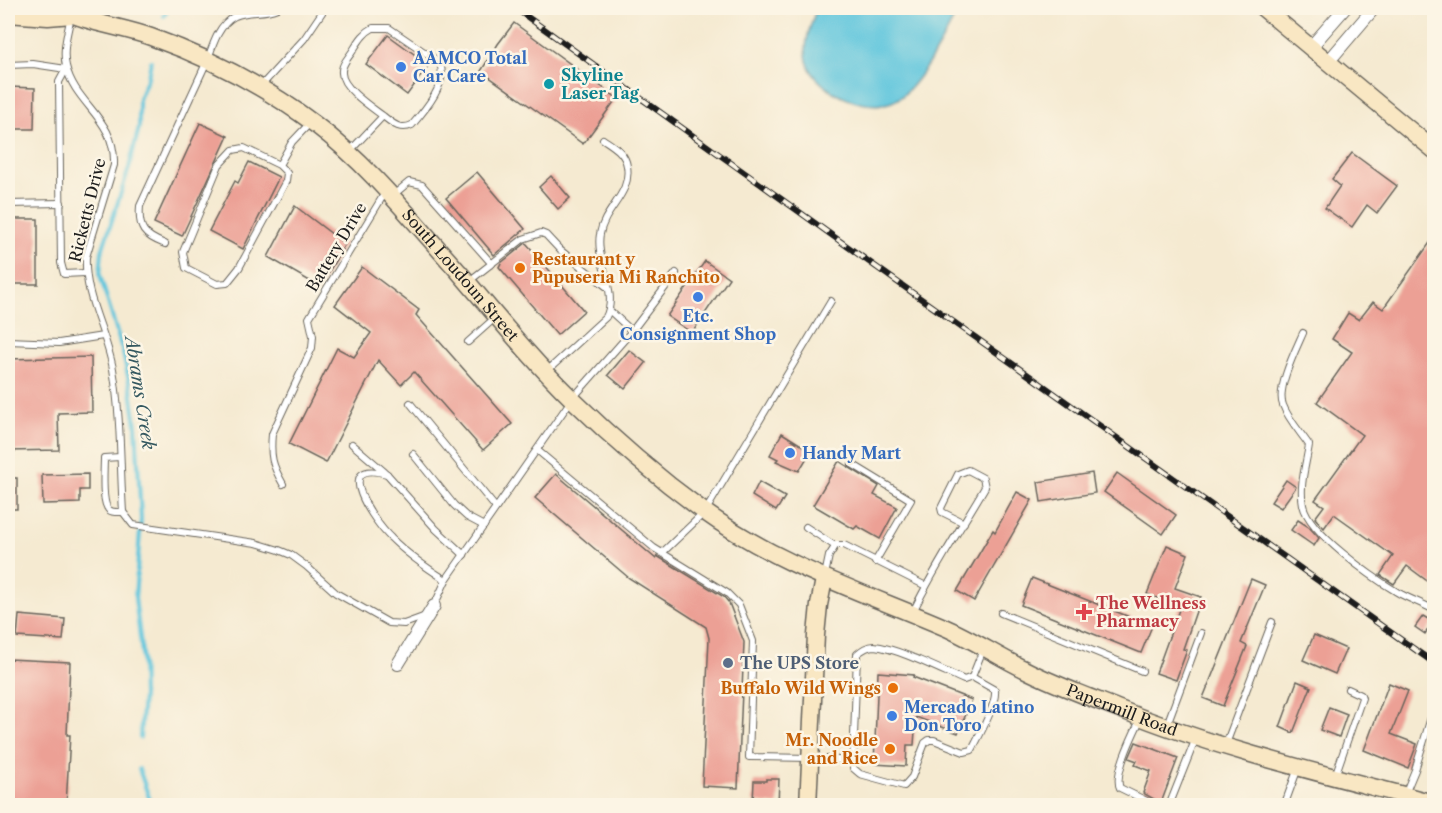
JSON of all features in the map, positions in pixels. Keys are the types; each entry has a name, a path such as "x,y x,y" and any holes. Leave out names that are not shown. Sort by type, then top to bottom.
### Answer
{"main road":[{"path":"1263,8 1434,150"},
{"name":"South Loudoun Street","path":"8,14 48,17 65,11 125,28 208,59 260,87 311,122 348,153 389,193 572,399 641,462 705,512 768,551 824,579"},
{"path":"808,806 816,635 824,579"},
{"name":"Papermill Road","path":"824,579 912,614 984,647 1027,671 1141,718 1225,747 1434,803"}],"street":[{"path":"1310,48 1345,8"},
{"path":"1328,62 1374,8"},
{"path":"399,664 434,606"}],"lane":[{"path":"165,244 150,238 145,232 139,217 140,206 208,59 214,40 235,16 277,8"},
{"path":"260,87 304,39 326,8"},
{"path":"65,11 66,69 59,82 61,263 63,274 85,273"},
{"path":"373,28 389,28 433,57 442,67 441,84 412,124 399,127 383,116 349,88 341,72 363,37 373,28"},
{"path":"8,65 33,64 66,69"},
{"name":"Ricketts Drive","path":"66,69 73,83 106,128 115,152 114,165 86,257 85,273 87,289 112,366 116,391 123,512"},
{"path":"348,153 383,116"},
{"path":"279,165 292,142 311,122"},
{"path":"547,371 606,317 609,310 600,233 604,222 620,198 628,169 621,153 603,139"},
{"path":"244,148 279,165 287,173 286,181 239,268 227,283 217,284 186,268 183,252 219,165 233,150 244,148"},
{"path":"389,193 409,182 422,185 492,264"},
{"name":"Battery Drive","path":"283,484 273,466 270,450 272,434 312,348 313,336 309,318 389,193"},
{"path":"8,204 61,203"},
{"path":"468,283 523,239 543,233 560,250 608,287"},
{"path":"120,457 104,458 104,499 106,508 112,512 123,512 133,525 255,543 279,550 291,555 306,566 336,593 389,623 399,625 416,621 434,606 446,580 572,399 632,331 676,273"},
{"path":"663,553 705,512 831,301"},
{"path":"609,310 632,331"},
{"path":"468,342 497,316"},
{"path":"1303,333 1294,351 1280,395 1283,406 1309,446 1301,488 1304,507 1310,522 1360,567 1399,593 1434,610"},
{"path":"8,341 58,343 103,336"},
{"path":"410,403 496,508"},
{"path":"352,444 387,474 436,529 464,555"},
{"path":"537,450 663,553 728,593 739,605 753,641 748,757 853,761"},
{"path":"413,454 454,505 467,517 484,526"},
{"path":"852,464 911,500 874,562"},
{"path":"387,474 370,470 363,472 360,476 359,488 367,506 391,539 446,580"},
{"path":"912,614 926,586 964,523 985,487 983,477 968,470 958,474 941,508 942,512 964,523"},
{"path":"806,527 835,546 844,545 926,586"},
{"path":"824,579 829,556 835,546"},
{"path":"1001,613 1142,671"},
{"path":"1225,747 1272,622"},
{"path":"1166,727 1201,633"},
{"path":"972,677 996,693 972,750 964,752 929,740 925,743 910,780 904,786 860,774 854,768 857,654 872,646 892,651 964,680 972,677 984,647"},
{"path":"1335,777 1362,698 1361,695 1348,689"},
{"path":"1404,795 1415,770 1433,711"},
{"path":"1141,718 1117,783 1120,788 1157,806"},
{"path":"1169,806 1196,738"},
{"path":"1284,806 1298,768"}],"water":[{"path":"817,8 959,8 934,55 910,88 891,102 877,105 848,99 834,92 812,73 807,61 806,48"}],"building":[{"name":"Skyline Laser Tag","path":"514,23 617,98 583,144 481,71"},
{"path":"388,35 429,65 407,95 366,64"},
{"path":"8,87 35,88 34,129 8,129"},
{"path":"200,123 228,136 182,236 154,223"},
{"path":"1352,153 1397,186 1377,213 1367,205 1352,227 1325,208 1340,186 1332,179"},
{"path":"249,162 279,177 243,249 209,231 235,181 238,183"},
{"path":"477,172 525,229 494,255 446,198"},
{"path":"551,176 570,198 558,209 539,187"},
{"path":"295,206 345,244 320,287 268,257"},
{"path":"8,219 38,219 38,284 8,284"},
{"path":"1434,237 1434,586 1407,566 1394,584 1380,575 1393,556 1334,514 1324,528 1315,518 1324,506 1315,500 1362,435 1317,402 1352,352 1332,339 1348,313 1359,320 1373,302 1383,309"},
{"path":"526,243 584,311 557,335 499,267"},
{"name":"Etc. Consignment Shop","path":"705,261 729,278 692,333 667,316"},
{"path":"362,267 419,310 416,315 512,424 483,450 414,372 401,385 378,360 326,463 289,444 337,348 354,357 371,333 335,305"},
{"path":"629,350 646,363 625,389 608,375"},
{"path":"91,357 92,412 58,413 59,450 8,451 8,359"},
{"name":"Handy Mart","path":"782,433 811,451 799,471 776,461 778,459 770,455"},
{"path":"839,461 879,486 874,495 897,507 880,539 857,526 854,529 813,505"},
{"path":"1092,473 1095,493 1041,502 1038,482"},
{"path":"1117,473 1176,515 1163,534 1104,492"},
{"path":"88,474 88,490 80,490 80,503 43,504 42,475"},
{"path":"556,474 656,559 657,556 724,597 729,603 744,642 738,788 702,786 709,638 706,627 629,578 535,498"},
{"path":"8,478 17,478 17,509 8,509"},
{"path":"1286,480 1296,487 1281,508 1271,502"},
{"path":"759,482 785,497 776,511 752,496"},
{"path":"1017,492 1032,500 974,601 957,591 993,530 995,532"},
{"path":"1298,520 1309,527 1319,538 1314,546 1291,530"},
{"path":"1167,545 1188,554 1175,588 1201,597 1183,649 1187,650 1176,680 1156,673 1180,607 1147,594"},
{"path":"1032,578 1152,626 1141,653 1021,605"},
{"path":"1251,579 1265,585 1241,643 1247,646 1223,706 1203,698"},
{"path":"19,615 65,619 63,640 17,637"},
{"path":"1423,616 1433,622 1425,634 1415,627"},
{"path":"1314,635 1346,649 1335,674 1303,660"},
{"path":"8,659 70,662 67,735 70,735 66,806 8,806"},
{"path":"878,672 914,675 913,677 972,700 958,733 916,717 914,745 907,745 906,766 874,764"},
{"path":"1297,681 1311,687 1293,733 1280,727"},
{"path":"1389,683 1408,691 1391,734 1417,744 1408,768 1364,750"},
{"path":"1329,707 1347,714 1339,737 1320,730"},
{"path":"1136,742 1178,758 1161,803 1143,793 1151,771 1135,765 1137,761 1129,758"},
{"path":"766,779 779,779 778,805 753,802 754,781 766,781"}],"waterway":[{"name":"Abrams Creek","path":"164,16 168,8"},
{"name":"Abrams Creek","path":"140,738 143,696 142,653 135,598 141,519 136,426 123,353 100,275 102,251 129,168 139,127 139,99 148,77 151,61"},
{"name":"Abrams Creek","path":"139,769 152,806"}],"railway":[{"path":"515,8 1434,663"}],"place":[{"name":"AAMCO Total Car Care","path":"401,67"},
{"name":"Skyline Laser Tag","path":"549,84"},
{"name":"Restaurant y Pupuseria Mi Ranchito","path":"520,268"},
{"name":"Etc. Consignment Shop","path":"698,297"},
{"name":"Handy Mart","path":"790,453"},
{"name":"The Wellness Pharmacy","path":"1084,612"},
{"name":"The UPS Store","path":"728,663"},
{"name":"Buffalo Wild Wings","path":"893,688"},
{"name":"Mercado Latino Don Toro","path":"892,716"},
{"name":"Mr. Noodle and Rice","path":"890,749"}]}
